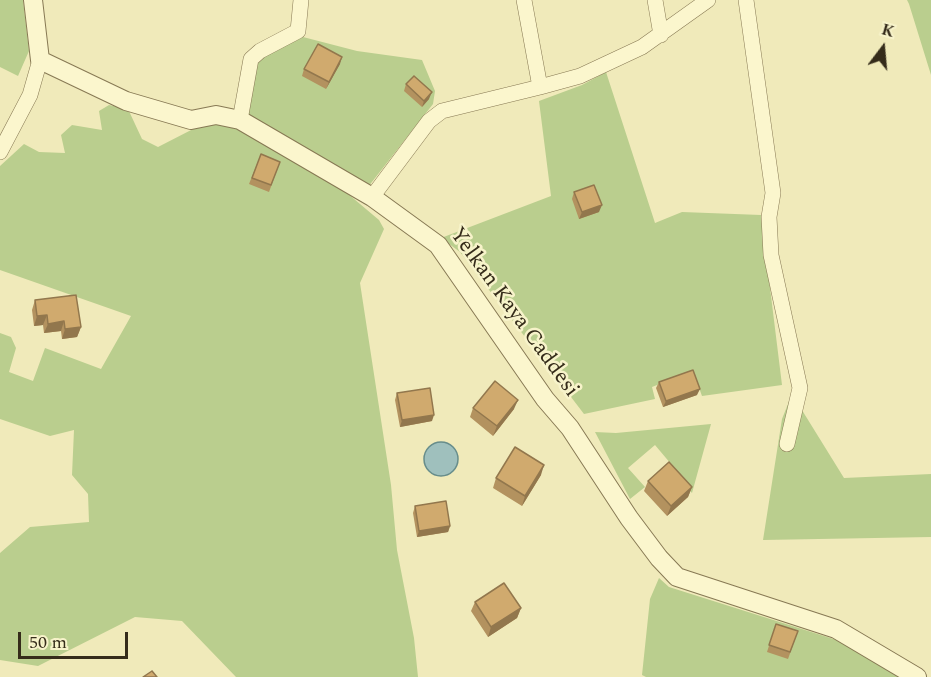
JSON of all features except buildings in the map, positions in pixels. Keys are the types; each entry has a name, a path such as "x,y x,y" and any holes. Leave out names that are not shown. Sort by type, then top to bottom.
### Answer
{"street":[{"path":"0,152 30,95 40,60 33,0"},
{"path":"240,120 251,59 260,51 298,31 302,0"},
{"path":"524,0 540,87"},
{"path":"655,0 661,35"},
{"path":"372,197 429,121 442,111 580,76 615,61 661,35 708,0"},
{"path":"746,0 773,193 769,217 771,255 800,388 787,444"},
{"name":"Yelkan Kaya Caddesi","path":"40,60 126,101 191,120 216,115 240,120 372,197 438,245 545,399 570,428 629,518 659,558 677,577 836,629 917,677"}],"green space":[{"path":"0,0 23,0 29,51 18,76 0,67"},
{"path":"907,0 931,0 931,75 909,4"},
{"path":"303,37 357,51 422,60 435,91 433,104 368,187 246,117 257,64 264,56"},
{"path":"606,72 655,223 682,212 761,215 782,385 702,396 693,371 652,387 655,399 584,414 460,252 441,238 551,196 539,101 582,85"},
{"path":"109,105 128,109 142,139 158,147 197,127 225,123 242,127 341,188 379,220 384,229 360,283 391,485 397,550 414,638 418,677 236,677 182,621 135,617 38,666 0,660 0,553 30,527 89,522 88,494 72,475 74,430 50,436 0,419 0,333 11,337 16,348 9,372 33,381 45,348 101,369 131,316 0,270 0,166 24,144 39,152 65,153 61,135 72,125 102,130 99,111"},
{"path":"792,394 844,478 931,474 931,537 763,540 782,419"},
{"path":"711,424 692,493 668,467 671,464 655,445 628,468 645,487 630,499 595,432 616,433"},
{"path":"659,578 669,587 843,642 901,677 646,677 642,675 650,599"}],"water":[{"path":"441,442 453,447 458,459 453,471 441,476 429,471 424,459 429,447"}]}
